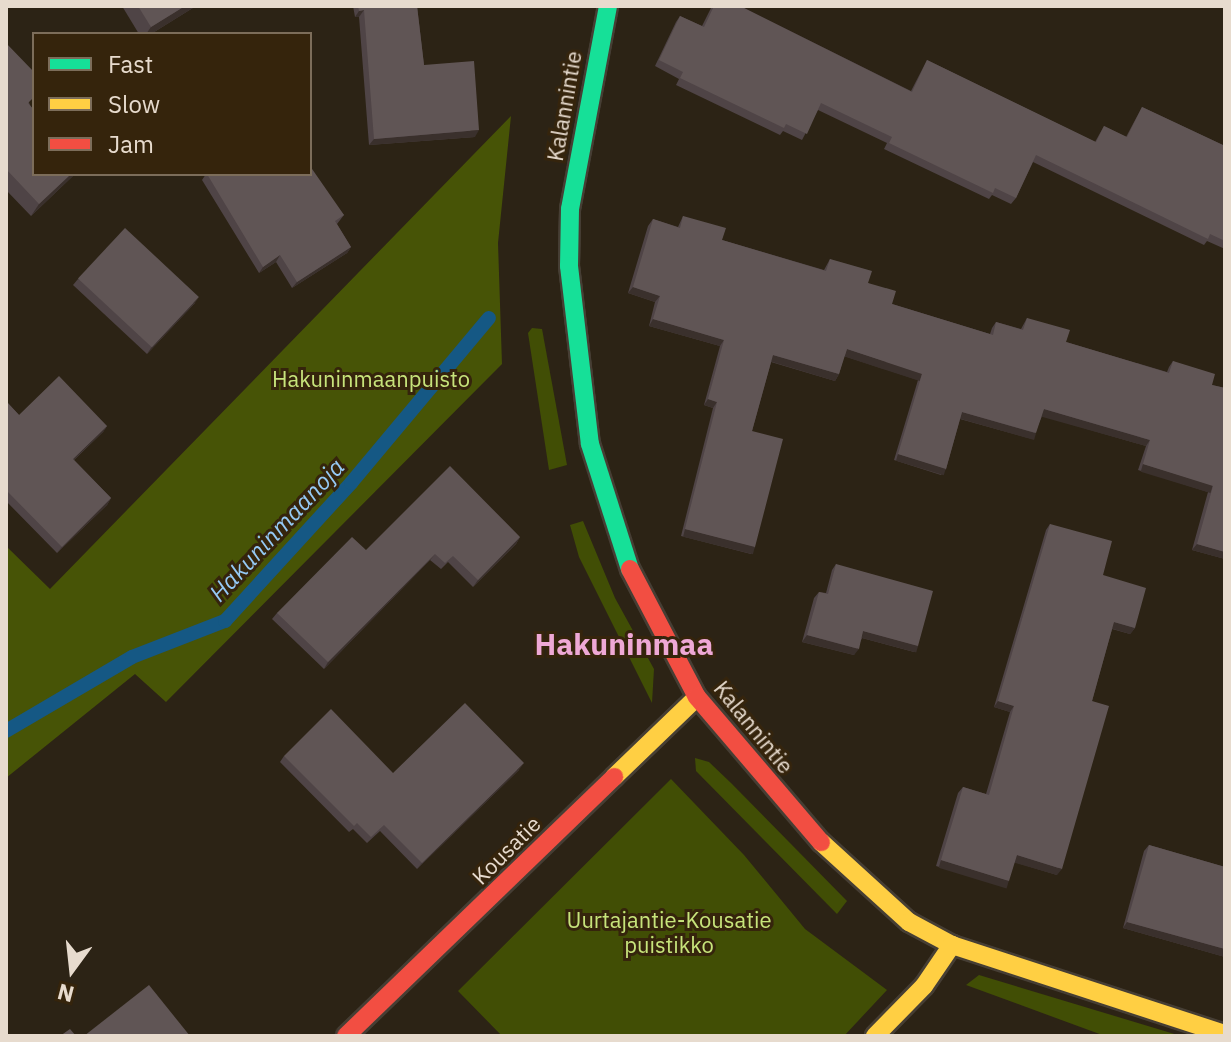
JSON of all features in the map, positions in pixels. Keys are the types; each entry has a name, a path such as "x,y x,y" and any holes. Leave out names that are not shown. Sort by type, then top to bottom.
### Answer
{"street":[{"name":"Kalannintie","path":"608,6 570,209 569,266 580,376 590,444 635,585 697,697 806,828 909,922 952,945 1225,1034"},
{"name":"Kousatie","path":"346,1036 697,697"},
{"path":"875,1036 924,986 952,945"}],"green space":[{"name":"Hakuninmaanpuisto","path":"511,116 498,243 502,364 166,702 135,674 6,778 6,546 50,589"},
{"path":"532,328 542,329 567,465 549,470 528,333"},
{"path":"583,521 615,598 654,669 652,703 579,557 570,525"},
{"path":"695,758 709,762 847,901 837,914 696,771"},
{"name":"Uurtajantie-Kousatie puistikko","path":"671,779 744,855 805,929 887,990 844,1036 502,1036 458,991"},
{"path":"979,975 1181,1036 1105,1036 966,985"}],"building":[{"path":"138,6 185,6 151,27"},
{"path":"358,6 417,6 424,65 474,61 479,130 374,139 364,10 359,11"},
{"path":"714,6 740,6 912,92 927,60 1096,142 1104,126 1127,137 1142,107 1225,146 1225,241 1210,234 1208,239 1036,155 1016,198 995,188 993,193 889,143 892,137 821,103 807,134 786,124 784,128 680,78 683,72 659,60 680,16 704,27"},
{"path":"6,43 32,70 32,99 28,103 32,108 32,176 69,176 39,204 6,169"},
{"path":"312,169 344,215 335,221 351,247 297,282 280,255 263,267 208,176 312,176"},
{"path":"683,216 726,228 722,240 826,271 830,259 872,271 868,283 896,291 892,304 993,335 996,322 1023,330 1027,318 1070,330 1066,342 1169,373 1173,361 1215,374 1212,385 1225,388 1225,552 1197,544 1213,486 1143,464 1150,440 1044,409 1036,433 962,412 946,469 898,454 922,374 847,349 839,374 773,355 752,431 783,439 755,547 685,529 717,402 708,399 724,340 653,319 660,296 633,287 653,219 680,228"},
{"path":"125,228 199,297 152,347 78,278"},
{"path":"59,376 107,426 73,459 111,498 62,547 6,490 6,401 19,415"},
{"path":"450,466 520,537 478,580 453,556 445,563 435,554 328,662 277,613 352,537 366,550"},
{"path":"1050,524 1112,541 1103,575 1146,588 1135,628 1114,622 1092,701 1109,706 1062,869 1017,855 1009,881 941,860 963,787 989,795 1014,706 998,701"},
{"path":"836,564 933,591 918,646 863,631 859,649 807,635 819,592 828,594"},
{"path":"465,703 524,763 422,863 384,825 371,837 357,823 354,826 284,756 331,709 393,773"},
{"path":"1149,845 1225,867 1225,949 1127,922"},
{"path":"149,985 190,1036 84,1036"},
{"path":"70,1029 76,1036 60,1036"}],"waterway":[{"name":"Hakuninmaanoja","path":"6,731 132,657 225,621 351,483 489,318"}],"traffic: fast":[{"path":"608,6 570,209 569,266 590,444 630,569"}],"traffic: slow":[{"path":"614,777 697,697"},
{"path":"821,842 909,922 952,945 1225,1034"},
{"path":"875,1036 924,986 952,945"}],"traffic: jam":[{"path":"630,569 697,697 821,842"},
{"path":"346,1036 614,777"}],"district":[{"name":"Hakuninmaa","path":"624,644"}]}
